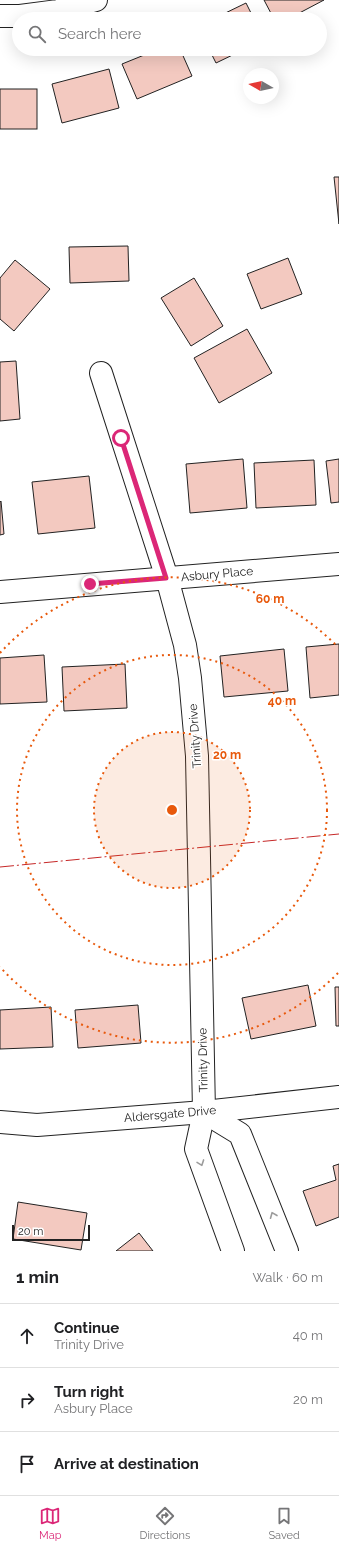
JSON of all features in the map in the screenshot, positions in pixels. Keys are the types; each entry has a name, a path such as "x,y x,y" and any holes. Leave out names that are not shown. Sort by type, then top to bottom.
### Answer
{"street":[{"path":"50,12 96,0"},
{"path":"0,16 12,16"},
{"name":"Trinity Drive","path":"101,373 166,578 185,644 190,678 197,756 204,1112 196,1149 233,1251"},
{"name":"Asbury Place","path":"0,592 339,564"},
{"name":"Aldersgate Drive","path":"0,1122 37,1125 204,1112 339,1097"},
{"path":"204,1112 240,1134 287,1251"}],"building":[{"path":"264,0 324,0 301,12 270,12"},
{"path":"246,3 250,12 227,12"},
{"path":"142,56 183,56 192,76 137,99 122,64"},
{"path":"212,56 230,56 216,63"},
{"path":"109,69 119,108 62,123 52,84"},
{"path":"0,89 37,89 37,129 0,129"},
{"path":"334,177 339,177 339,224"},
{"path":"128,246 129,281 70,283 69,247"},
{"path":"288,258 302,294 261,309 247,274"},
{"path":"15,260 50,289 14,331 0,319 0,278"},
{"path":"194,278 223,326 191,346 161,298"},
{"path":"247,329 272,373 219,403 194,358"},
{"path":"16,361 20,419 0,421 0,362"},
{"path":"243,459 247,508 190,513 186,464"},
{"path":"339,459 339,502 331,503 326,461"},
{"path":"314,460 316,505 256,508 254,463"},
{"path":"89,476 95,528 38,534 32,482"},
{"path":"1,501 4,534 0,535 0,502"},
{"path":"339,644 339,695 310,698 306,647"},
{"path":"284,649 288,691 224,697 220,656"},
{"path":"44,655 47,702 0,704 0,658"},
{"path":"125,664 127,708 64,711 62,667"},
{"path":"308,985 316,1026 251,1039 242,998"},
{"path":"335,987 339,987 339,1026 336,1026"},
{"path":"138,1005 141,1043 78,1048 75,1010"},
{"path":"51,1007 53,1047 0,1049 0,1010"},
{"path":"339,1164 339,1217 316,1226 303,1191 336,1180 333,1166"},
{"path":"18,1202 87,1213 81,1250 13,1239"},
{"path":"139,1233 153,1251 116,1251"}],"power":[{"path":"0,867 339,834"}],"route":[{"path":"90,584 166,578 121,438"}]}
